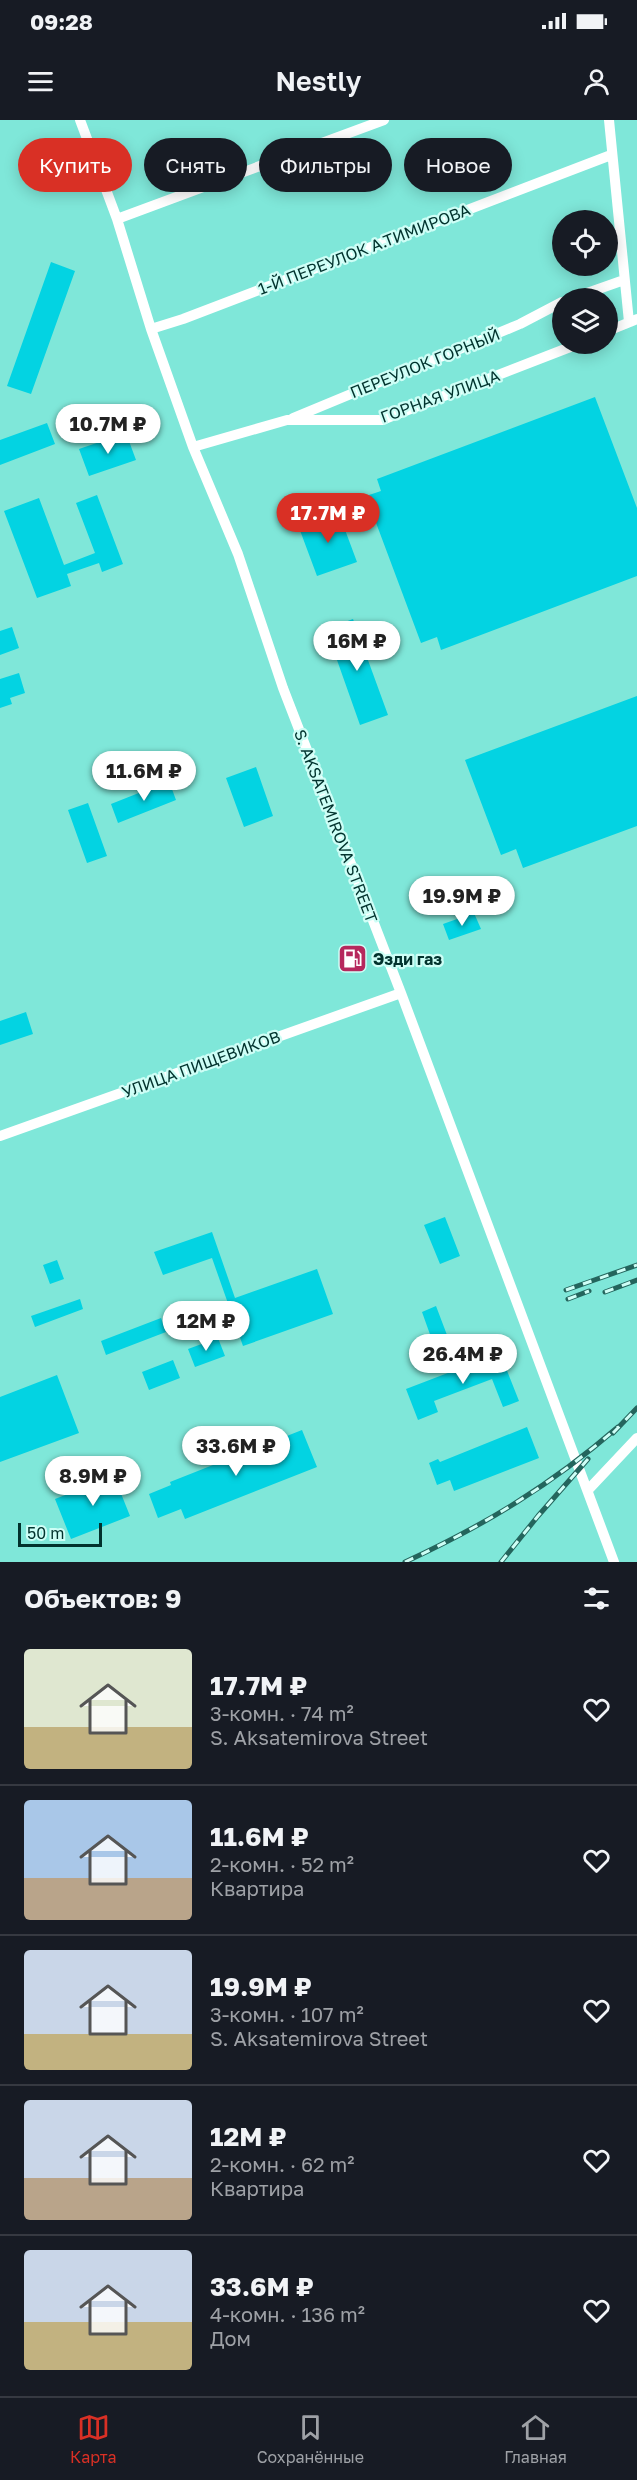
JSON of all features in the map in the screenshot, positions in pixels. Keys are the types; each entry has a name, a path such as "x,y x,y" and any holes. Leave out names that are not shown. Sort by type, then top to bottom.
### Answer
{"street":[{"name":"S. AKSATEMIROVA STREET","path":"80,120 117,219 151,329 193,447 238,554 283,688 401,993 614,1562"},
{"path":"117,219 384,120"},
{"path":"609,120 624,280 633,321 618,327"},
{"name":"1-Й ПЕРЕУЛОК А.ТИМИРОВА","path":"151,329 183,319 611,155"},
{"path":"601,288 624,280"},
{"name":"ПЕРЕУЛОК ГОРНЫЙ","path":"287,420 520,324 552,307"},
{"name":"ГОРНАЯ УЛИЦА","path":"193,447 287,420 382,420 552,354"},
{"name":"УЛИЦА ПИЩЕВИКОВ","path":"0,1136 401,993"},
{"path":"588,1490 637,1438"}],"building":[{"path":"51,262 75,271 31,394 7,386"},
{"path":"595,397 637,508 637,576 441,650 437,637 421,643 366,496 381,491 377,479"},
{"path":"47,423 55,444 0,465 0,440"},
{"path":"126,433 136,460 89,476 79,449"},
{"path":"97,495 123,564 102,572 99,563 67,574 71,586 37,598 4,511 39,498 64,565 95,553 76,503"},
{"path":"338,511 357,562 317,576 298,525"},
{"path":"353,619 388,715 360,725 326,629"},
{"path":"12,627 19,648 0,655 0,631"},
{"path":"19,673 25,693 10,698 12,704 0,708 0,679"},
{"path":"637,696 637,826 523,868 516,849 501,855 465,760"},
{"path":"256,767 273,816 244,827 226,778"},
{"path":"169,781 176,800 118,823 111,804"},
{"path":"88,803 107,856 87,863 68,810"},
{"path":"474,913 481,929 449,940 443,924"},
{"path":"26,1012 33,1034 0,1045 0,1021"},
{"path":"445,1217 460,1256 440,1264 424,1225"},
{"path":"212,1232 235,1298 317,1269 333,1314 243,1346 212,1258 163,1275 154,1252"},
{"path":"57,1260 64,1279 50,1284 43,1265"},
{"path":"80,1299 83,1309 35,1327 31,1316"},
{"path":"436,1306 447,1335 432,1340 422,1312"},
{"path":"161,1318 166,1332 106,1355 101,1341"},
{"path":"218,1338 225,1356 195,1367 188,1349"},
{"path":"500,1353 519,1401 503,1407 492,1379 434,1401 438,1412 418,1420 406,1389"},
{"path":"173,1360 180,1378 149,1390 142,1372"},
{"path":"57,1375 79,1433 0,1462 0,1397"},
{"path":"527,1427 539,1458 454,1491 450,1480 437,1485 429,1463 438,1459 440,1462"},
{"path":"302,1430 317,1467 185,1519 181,1509 158,1518 149,1494 171,1485 170,1482"},
{"path":"114,1476 130,1516 71,1539 55,1499"}],"railway":[{"path":"566,1290 637,1265"},
{"path":"605,1292 637,1280"},
{"path":"568,1299 589,1291"},
{"path":"613,1433 637,1408"},
{"path":"405,1562 463,1533 516,1502 568,1467 618,1427"},
{"path":"501,1562 588,1459"}],"place":[{"name":"Эзди газ","path":"352,959"}]}
